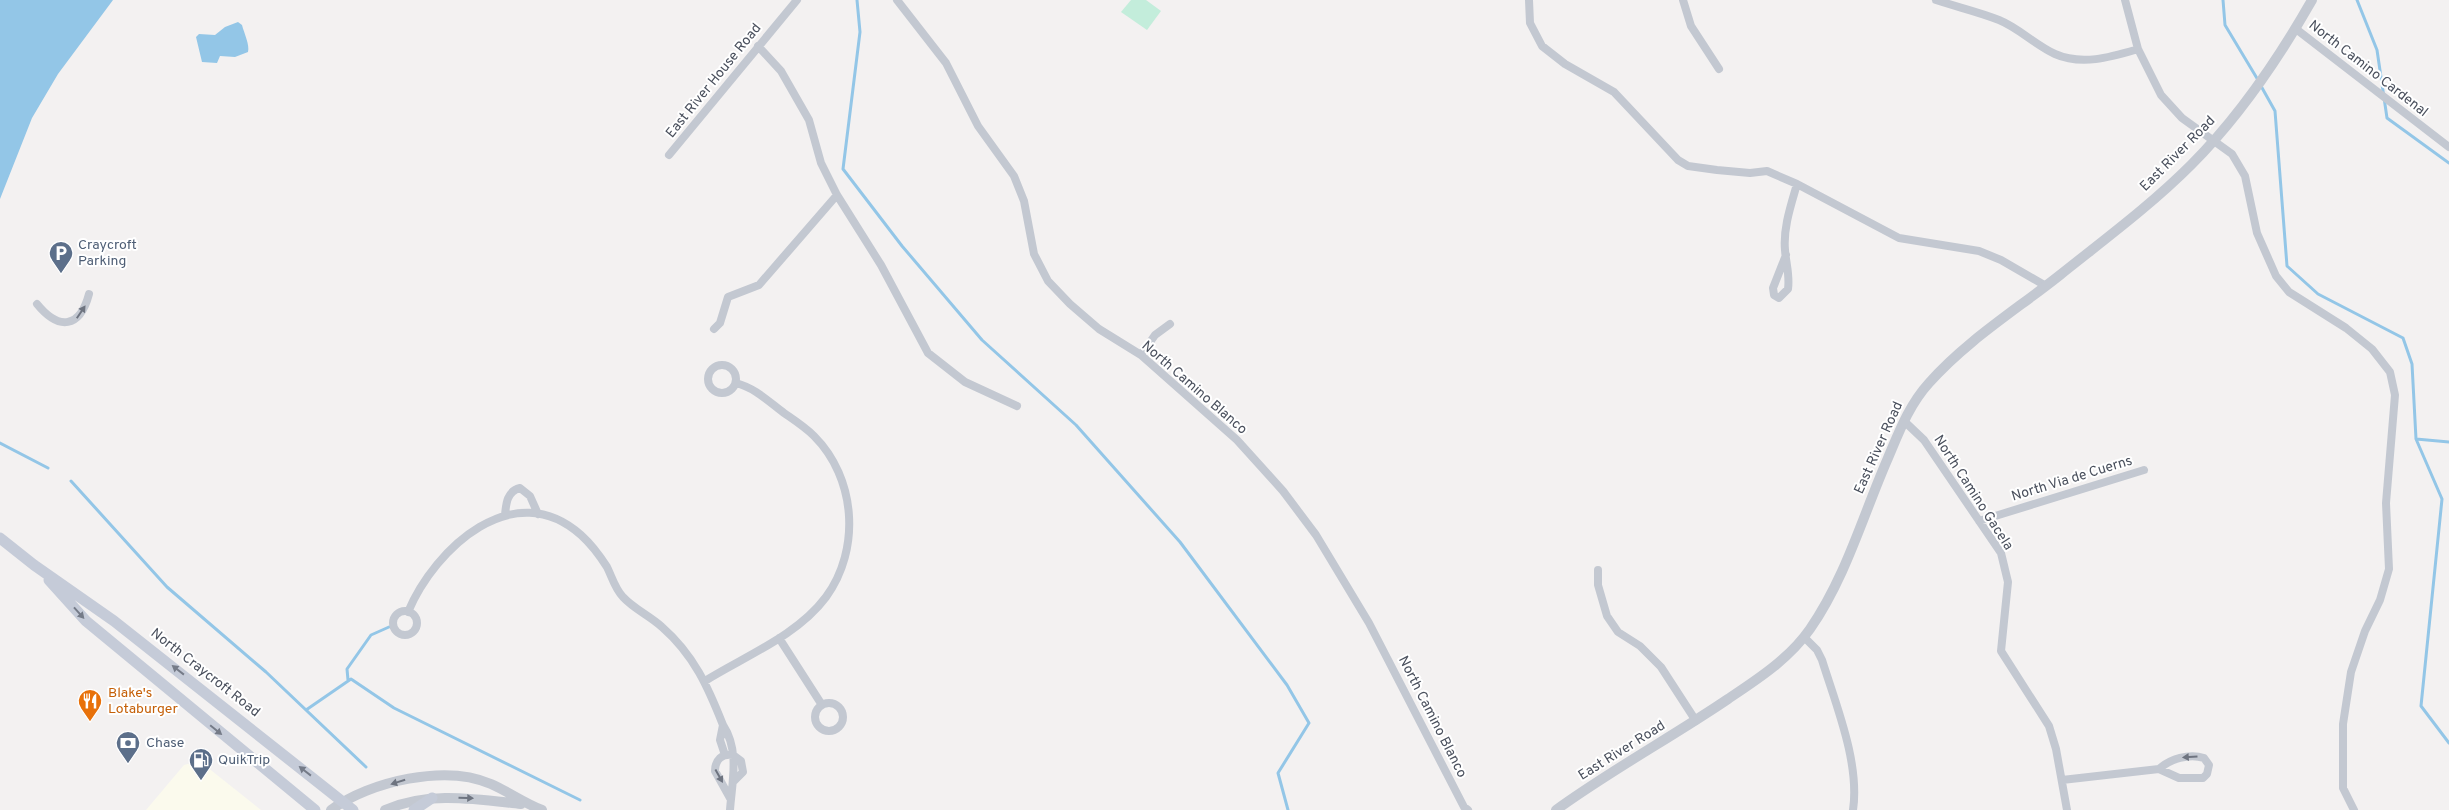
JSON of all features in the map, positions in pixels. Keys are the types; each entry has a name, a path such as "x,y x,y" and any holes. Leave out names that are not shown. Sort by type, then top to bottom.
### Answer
{"main road":[{"name":"North Craycroft Road","path":"0,538 34,565 114,621 353,810"},
{"name":"North Craycroft Road","path":"34,565 86,621 315,810"},
{"path":"414,810 432,798"}],"street":[{"name":"East River House Road","path":"670,155 797,0"},
{"name":"North Camino Blanco","path":"897,0 946,63 978,126 1014,176 1024,201 1034,254 1048,281 1070,304 1099,329 1141,355 1237,440 1283,491 1316,535 1369,623 1464,807 1468,810"},
{"path":"1529,0 1530,23 1542,46 1565,64 1614,92 1678,160 1688,166 1717,170 1767,171 1796,184 1898,238 1979,251 2001,260 2046,286"},
{"path":"1683,0 1691,26 1719,70"},
{"path":"1936,0 1999,20 2055,54 2075,59 2092,60 2138,49"},
{"path":"2125,0 2138,49 2157,89 2171,108 2232,154 2245,176 2257,233 2276,276 2289,292 2346,328 2372,349 2390,372 2395,395 2386,503 2389,569 2380,600 2365,631 2351,672 2343,724 2343,788 2354,810"},
{"name":"East River Road","path":"1556,810 1696,721 1766,673 1804,637 1833,590 1904,421 1919,396 1937,375 1966,348 2159,195 2213,141 2232,118 2296,29 2312,0"},
{"name":"North Camino Cardenal","path":"2296,29 2449,147"},
{"path":"758,46 782,71 809,120 821,163 836,195 881,265 928,353 965,382 1017,406"},
{"path":"1786,255 1773,288 1774,295 1779,298 1788,289 1790,278 1786,255 1786,224 1796,184"},
{"path":"714,329 720,323 728,297 759,285 836,195"},
{"path":"37,304 44,312 60,322 69,323 82,313 89,294"},
{"path":"1141,355 1155,335 1170,324"},
{"path":"706,681 779,638 813,612 832,588 844,560 849,538 850,517 842,482 835,465 814,436 750,387 736,383"},
{"name":"North Camino Gacela","path":"1904,421 1924,440 2001,553 2008,582 2001,651 2049,726 2067,810"},
{"name":"North Via de Cuerns","path":"1979,521 2144,470"},
{"path":"504,515 507,499 515,489 520,488 530,496 538,514"},
{"path":"408,612 428,574 448,552 468,535 504,515 515,513 538,514 565,523 592,545 623,598 672,635 706,681 723,725 720,740 729,755 741,761 743,768 741,777 734,782 730,810"},
{"path":"1598,570 1598,585 1607,616 1618,632 1640,646 1662,667 1696,721"},
{"path":"1804,637 1817,650 1822,660 1848,746 1853,780 1853,810"},
{"path":"779,638 822,705"},
{"path":"729,755 717,760 715,771 731,800"},
{"path":"2062,780 2159,769 2179,778 2202,778 2208,774 2209,765 2204,758 2193,756 2172,759 2159,769"},
{"path":"331,810 342,802 365,792 416,776 464,776 491,784 526,804 542,810"},
{"path":"384,810 402,802 432,798 472,798 526,804"}],"shaded area":[{"path":"195,762 202,763 261,810 146,810 184,765"}],"green space":[{"path":"1131,0 1146,0 1161,11 1147,30 1121,12"}],"water":[{"path":"0,0 113,0 58,74 32,118 0,199"},
{"path":"238,22 242,25 248,42 248,52 235,57 220,56 217,63 202,62 196,37 199,34 215,35 225,27"}],"waterway":[{"path":"857,0 860,32 843,169 902,246 982,340 1076,425 1180,542 1287,685 1309,723 1278,773 1288,810"},
{"path":"2223,0 2225,25 2258,80"},
{"path":"2357,0 2377,50 2387,118 2449,163"},
{"path":"2261,86 2275,111 2287,266 2318,294 2403,338 2412,364 2416,439 2449,442"},
{"path":"2416,439 2442,499 2421,706 2449,743"},
{"path":"0,443 48,468"},
{"path":"71,481 167,587 266,672 366,767"},
{"path":"348,680 347,669 371,635 389,627"},
{"path":"306,710 351,679 394,708 580,800"}],"place":[{"name":"Craycroft Parking","path":"61,274"},
{"name":"Blake's Lotaburger","path":"90,722"},
{"name":"Chase","path":"128,764"},
{"name":"QuikTrip","path":"201,781"}]}
